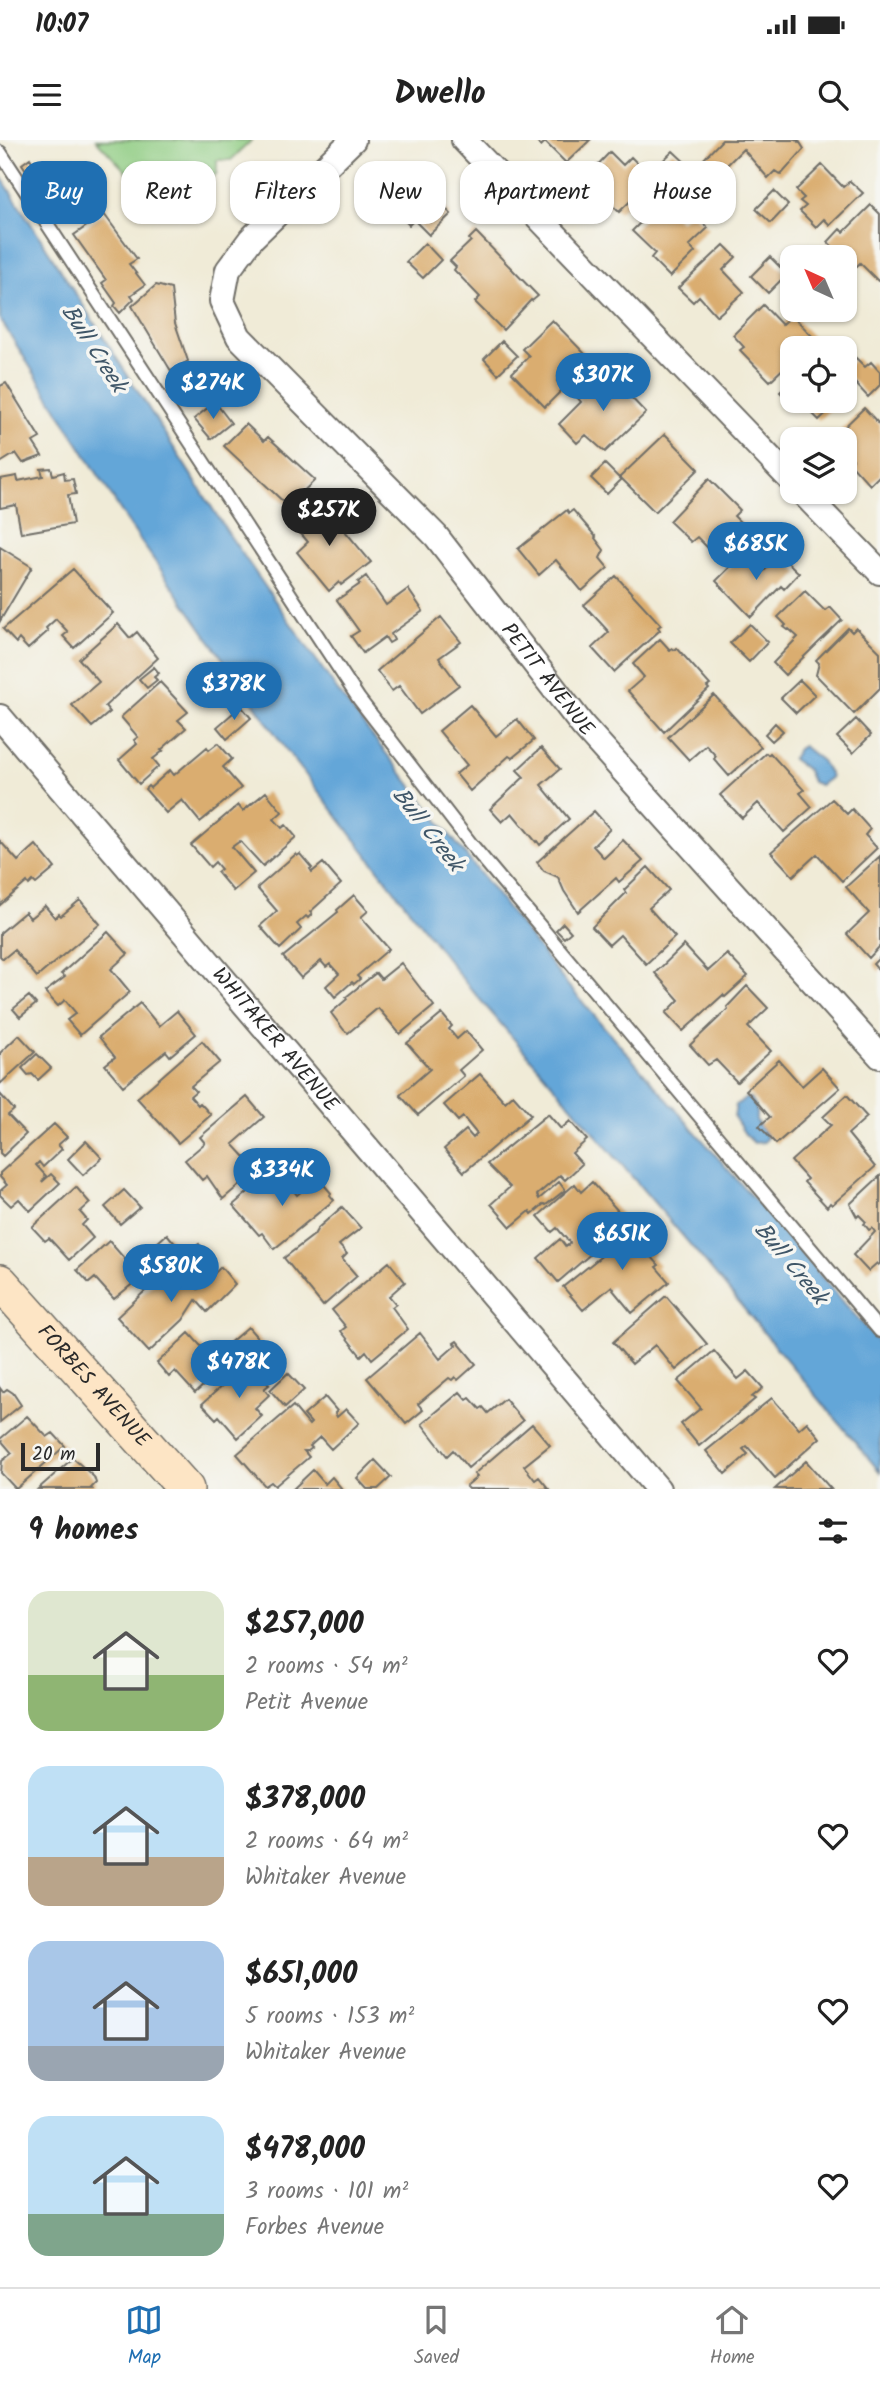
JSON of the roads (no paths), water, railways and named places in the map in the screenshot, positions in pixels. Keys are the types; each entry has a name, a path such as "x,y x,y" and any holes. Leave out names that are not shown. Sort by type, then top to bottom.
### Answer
{"street":[{"name":"PETIT AVENUE","path":"353,140 251,239 228,270 222,301 239,337 436,536 583,726 880,1056"},
{"path":"464,140 780,468"},
{"path":"814,504 880,572"},
{"name":"WHITAKER AVENUE","path":"0,717 658,1489"},
{"name":"FORBES AVENUE","path":"0,1283 186,1489"}],"lane":[{"path":"0,152 359,699 471,844 880,1331"}],"water":[{"name":"Bull Creek","path":"0,175 21,208 21,224 31,224 230,536 342,697 565,982 880,1344 880,1472 700,1256 465,982 285,748 131,527 0,319"},
{"path":"803,746 822,761 831,777 820,785 812,782 807,770 792,759"},
{"path":"746,1098 755,1104 756,1120 767,1137 764,1142 754,1143 734,1117 736,1105"}]}
